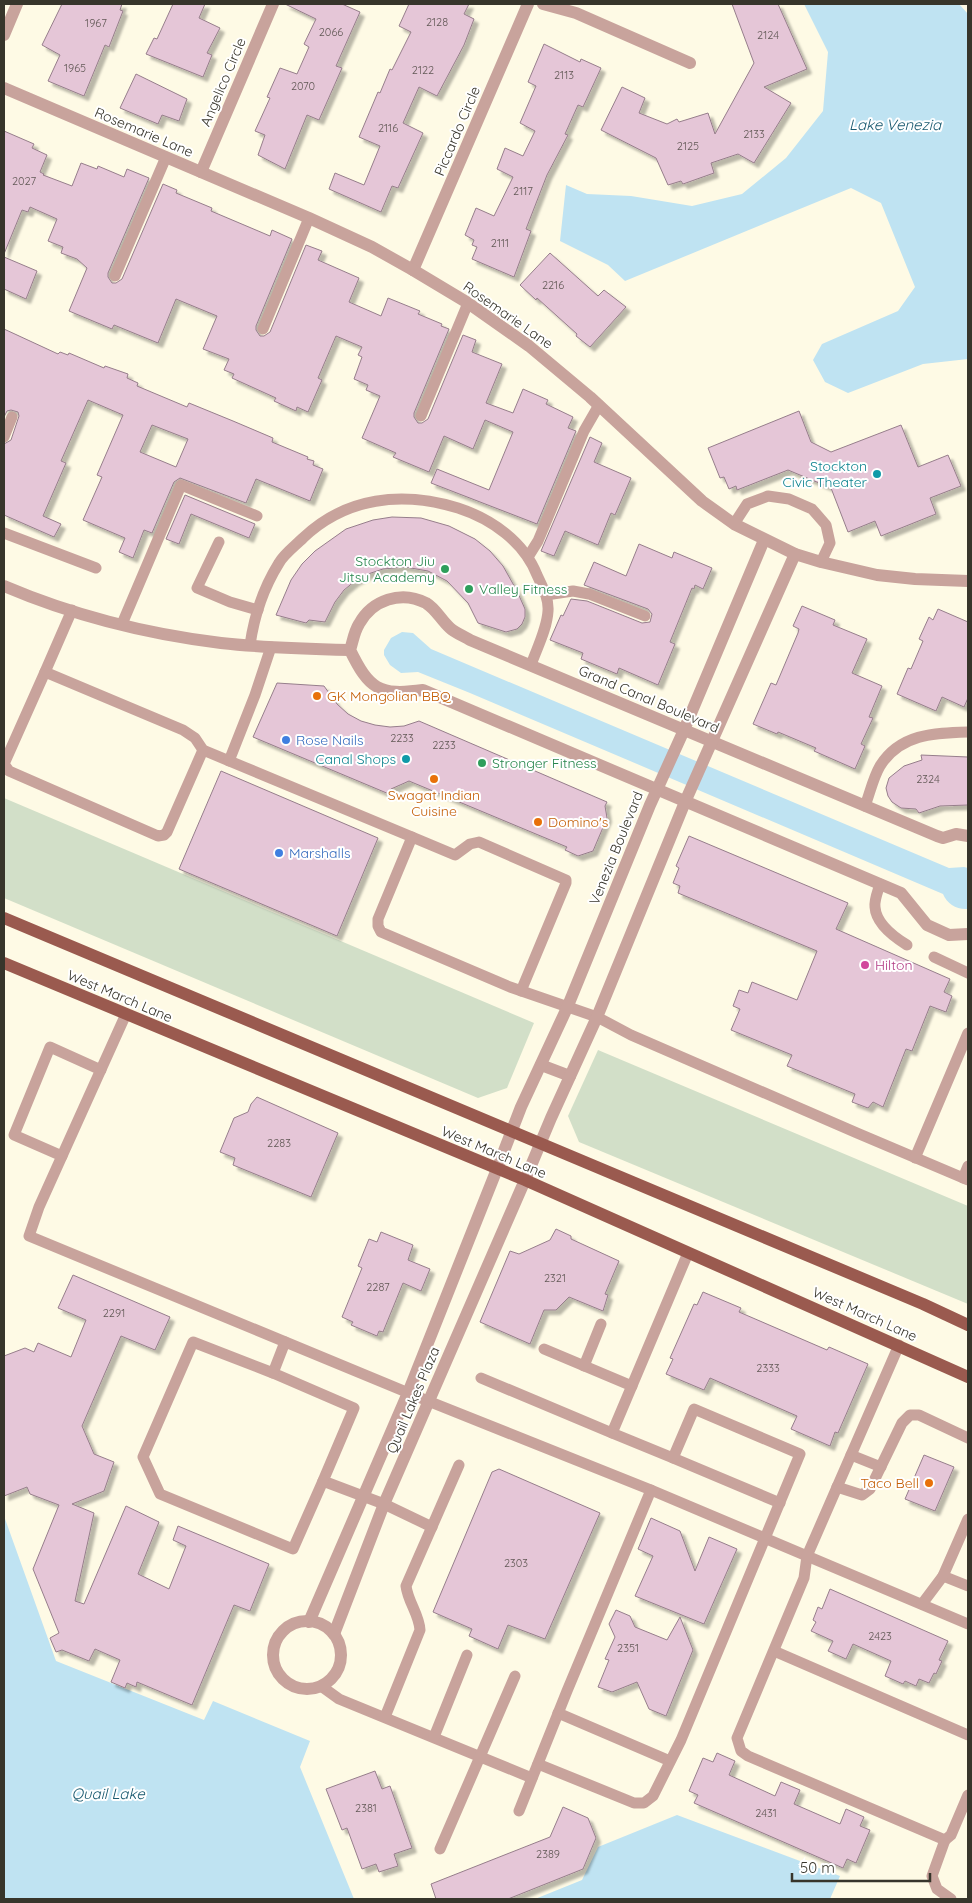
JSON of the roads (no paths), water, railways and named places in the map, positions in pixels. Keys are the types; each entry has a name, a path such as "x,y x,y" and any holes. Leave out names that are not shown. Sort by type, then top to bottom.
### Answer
{"main road":[{"name":"West March Lane","path":"4,918 923,1304 968,1325"},
{"name":"West March Lane","path":"4,963 525,1180 968,1377"}],"street":[{"path":"4,35 17,4"},
{"name":"Angelico Circle","path":"201,172 274,4"},
{"name":"Piccardo Circle","path":"413,270 528,4"},
{"path":"543,4 576,13 690,63"},
{"name":"Rosemarie Lane","path":"4,88 309,218 372,247 413,270 468,303 529,346 599,405 702,501 734,524 764,540 795,554 877,575 968,581"},
{"name":"Venezia Boulevard","path":"497,1169 521,1107 567,1008 657,790 764,540"},
{"path":"525,1180 597,1017 685,802 795,554"},
{"path":"4,586 72,610 147,631 221,643 350,650 361,672 378,688 401,693 423,690 901,893 918,916 937,931 949,935 968,934"},
{"name":"Grand Canal Boulevard","path":"350,650 358,626 364,616 376,604 389,598 408,597 426,603 433,608 451,630 530,665 943,838 956,834 968,836"},
{"path":"541,1065 570,1076"},
{"name":"Quail Lakes Plaza","path":"309,1622 408,1393 497,1169"},
{"name":"Quail Lakes Plaza","path":"334,1634 384,1504 525,1180"},
{"path":"301,1622 309,1622 324,1625 334,1634 341,1651 341,1662 337,1672 330,1680 321,1686 310,1689 299,1688 281,1676 275,1666 273,1654 281,1633 290,1626 301,1622"}],"lane":[{"path":"115,276 166,157"},
{"path":"263,329 309,218"},
{"path":"421,416 468,303"},
{"path":"528,557 538,541 584,431 599,405"},
{"path":"4,437 12,417"},
{"path":"122,624 181,485 257,516"},
{"path":"734,524 747,504 768,496 790,498 812,510 826,525 830,543 821,562"},
{"path":"250,645 258,610 279,562 314,528 337,513 363,503 395,499 440,503 483,518 517,544 531,560 546,595 548,610 530,665"},
{"path":"4,533 96,568"},
{"path":"219,542 197,588 230,602 258,610"},
{"path":"546,595 574,592 589,594 645,616"},
{"path":"72,610 4,764 9,771 158,836 164,835 167,832 203,750"},
{"path":"229,761 255,695 271,647"},
{"path":"45,672 183,730 195,738 203,750 455,855 470,844 479,842 566,880 521,991"},
{"path":"866,806 879,768 892,749 906,741 923,736 968,732"},
{"path":"412,837 378,919 378,926 381,932 521,991 597,1017 650,1042 966,1179 968,1166"},
{"path":"880,884 875,906 876,912 880,921 889,932 907,945"},
{"path":"934,958 968,973"},
{"path":"126,1014 39,1207 29,1236 408,1393 650,1490 968,1624"},
{"path":"915,1158 968,1033"},
{"path":"62,1156 14,1134 50,1047 101,1070"},
{"path":"612,1433 688,1253"},
{"path":"584,1366 601,1324"},
{"path":"193,1342 273,1373 354,1408 293,1549 160,1494 143,1457 193,1342"},
{"path":"273,1373 284,1342"},
{"path":"899,1345 807,1556 804,1578 738,1738 741,1751 748,1756 945,1840"},
{"path":"544,1349 632,1386"},
{"path":"481,1378 780,1502"},
{"path":"538,1764 634,1803 644,1803 653,1796 681,1740 800,1454 694,1409 673,1458"},
{"path":"837,1487 862,1496 870,1489 902,1423 910,1415 919,1415 968,1438"},
{"path":"851,1454 881,1467"},
{"path":"385,1717 420,1630 420,1622 407,1595 406,1586 459,1465"},
{"path":"323,1481 384,1504 432,1527"},
{"path":"519,1811 650,1490"},
{"path":"922,1604 943,1576 968,1519"},
{"path":"943,1576 968,1586"},
{"path":"774,1651 968,1735"},
{"path":"434,1737 467,1655"},
{"path":"440,1849 514,1676"},
{"path":"321,1686 339,1699 532,1778"},
{"path":"558,1713 670,1761"},
{"path":"951,1899 937,1889 932,1876 945,1840 951,1835 968,1796"}],"water":[{"name":"Lake Venezia","path":"804,4 959,4 968,14 968,359 923,364 848,393 825,382 813,360 822,344 898,311 915,287 881,203 851,188 625,281 608,265 560,241 566,185 587,194 631,196 692,206 742,194 786,158 823,111 828,52"},
{"path":"402,632 413,633 431,649 949,868 968,868 968,909 953,906 943,894 470,693 418,672 401,673 390,665 384,655 384,650 391,638"},
{"name":"Quail Lake","path":"4,1516 56,1661 204,1720 213,1701 310,1741 300,1767 354,1899 4,1899"},
{"path":"677,1815 840,1876 830,1899 535,1899 582,1880 598,1847"}],"place":[{"name":"Stockton Civic Theater","path":"877,474"},
{"name":"Stockton Jiu Jitsu Academy","path":"445,569"},
{"name":"Valley Fitness","path":"469,589"},
{"name":"GK Mongolian BBQ","path":"317,696"},
{"name":"Rose Nails","path":"286,740"},
{"name":"Canal Shops","path":"406,759"},
{"name":"Stronger Fitness","path":"482,763"},
{"name":"Swagat Indian Cuisine","path":"434,779"},
{"name":"Domino's","path":"538,822"},
{"name":"Marshalls","path":"279,853"},
{"name":"Hilton","path":"865,965"},
{"name":"Taco Bell","path":"929,1483"}]}
